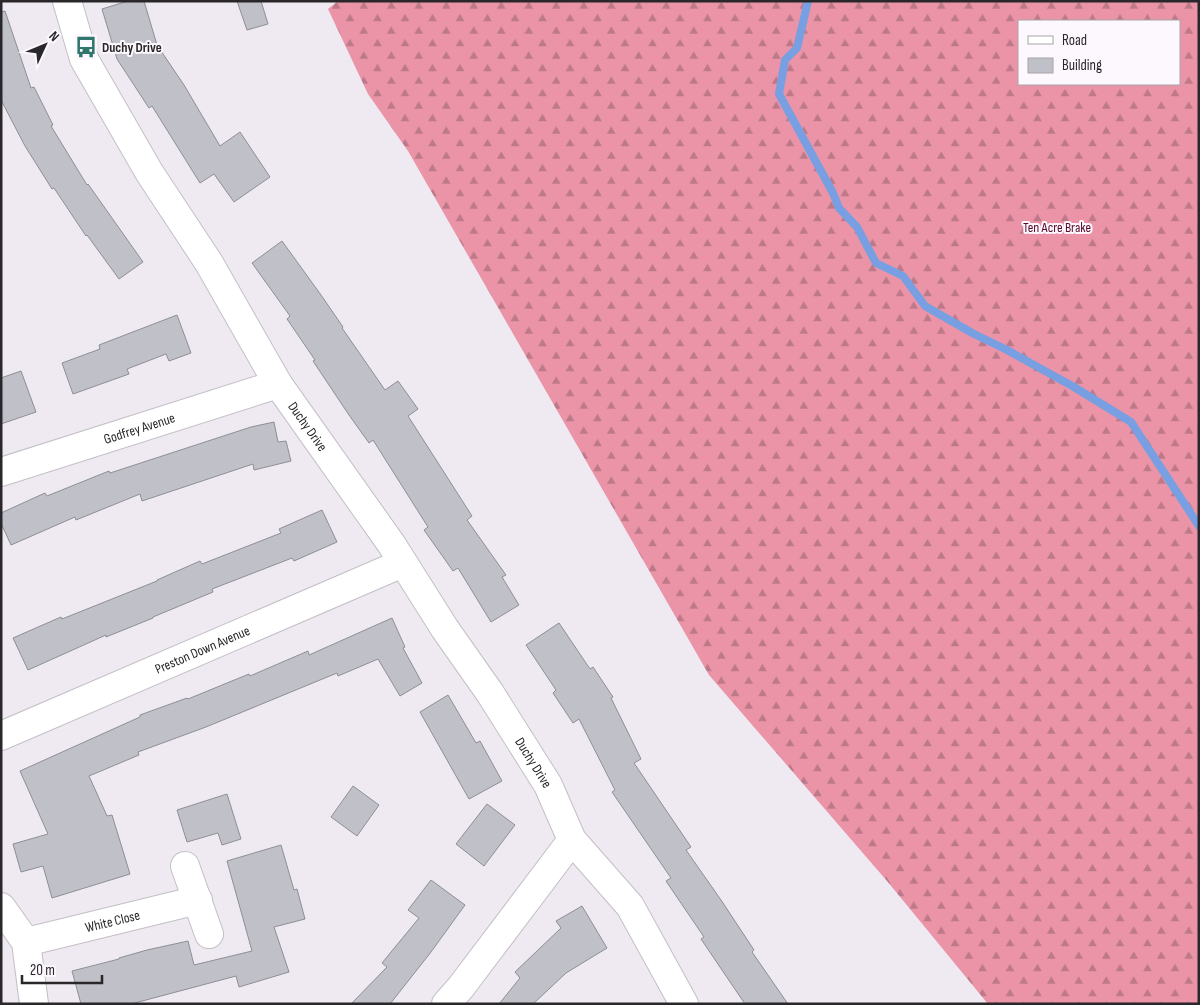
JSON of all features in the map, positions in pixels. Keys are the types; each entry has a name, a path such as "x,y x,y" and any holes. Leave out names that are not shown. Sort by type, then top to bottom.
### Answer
{"street":[{"name":"Duchy Drive","path":"68,1 84,59 149,172 209,263 278,384 403,563 445,630 490,693 548,785 572,840 630,906 684,1004"},
{"name":"Godfrey Avenue","path":"1,472 278,384"},
{"name":"Preston Down Avenue","path":"1,736 403,563"},
{"path":"446,1004 462,987 572,840"},
{"path":"185,866 209,934"},
{"name":"White Close","path":"26,942 198,900"},
{"path":"1,907 26,942 34,1004"}],"green space":[{"name":"Ten Acre Brake","path":"338,1 1199,1 1199,1004 988,1004 887,881 709,675 408,151 368,94 328,9"}],"building":[{"path":"128,1 144,1 157,45 184,85 220,146 240,132 270,177 234,202 214,174 200,183 152,106 149,108 117,59 102,9"},
{"path":"237,1 261,1 268,24 247,30"},
{"path":"5,11 31,88 34,87 53,125 51,126 87,185 143,262 119,279 86,236 54,188 52,189 25,146 1,100 1,12"},
{"path":"282,241 385,390 398,381 418,409 408,416 472,516 467,520 506,575 502,577 519,605 491,622 458,568 453,571 424,530 428,527 373,440 369,443 349,415 287,319 290,316 252,263"},
{"path":"177,315 191,353 169,361 166,354 127,369 129,374 73,394 62,363 100,349 99,345"},
{"path":"21,371 36,412 1,424 1,378"},
{"path":"274,422 278,442 286,441 291,461 254,470 253,464 142,501 140,494 76,520 75,517 11,545 1,523 1,513 45,493 47,496 109,471 110,473 251,427"},
{"path":"322,510 337,542 294,561 292,558 212,589 213,592 106,637 106,635 28,670 13,638 61,617 62,619 157,581 200,561 202,564 281,533 279,529"},
{"path":"392,618 405,647 403,648 422,683 400,696 378,659 338,676 337,673 206,727 138,752 139,755 89,776 107,816 112,815 130,874 52,898 43,866 21,872 13,844 48,834 20,771 140,717 140,715 188,699 249,674 250,676 308,651 309,655"},
{"path":"559,623 590,669 593,667 613,697 611,698 641,759 634,763 691,847 686,850 721,900 754,950 752,952 788,1004 745,1004 701,939 704,937 666,881 671,878 612,792 615,790 579,719 573,723 553,693 556,690 526,645"},
{"path":"448,695 476,743 480,741 502,781 469,799 420,712"},
{"path":"353,786 379,805 357,836 331,817"},
{"path":"227,794 241,839 222,845 218,833 187,842 177,810"},
{"path":"487,804 515,825 484,866 456,844"},
{"path":"281,845 294,890 297,889 305,919 274,927 289,972 239,987 236,976 131,1004 81,1004 72,971 147,950 188,941 194,965 252,951 227,861"},
{"path":"431,880 465,905 390,1004 351,1004 387,967 382,963 419,918 408,910"},
{"path":"582,906 607,948 566,973 533,1004 499,1004 520,978 515,972 561,928 556,921"}],"waterway":[{"path":"808,1 797,48 785,60 779,94 833,193 839,208 857,227 876,263 903,276 925,306 1074,387 1131,422 1199,526"}],"place":[{"name":"Duchy Drive","path":"86,47"}]}
